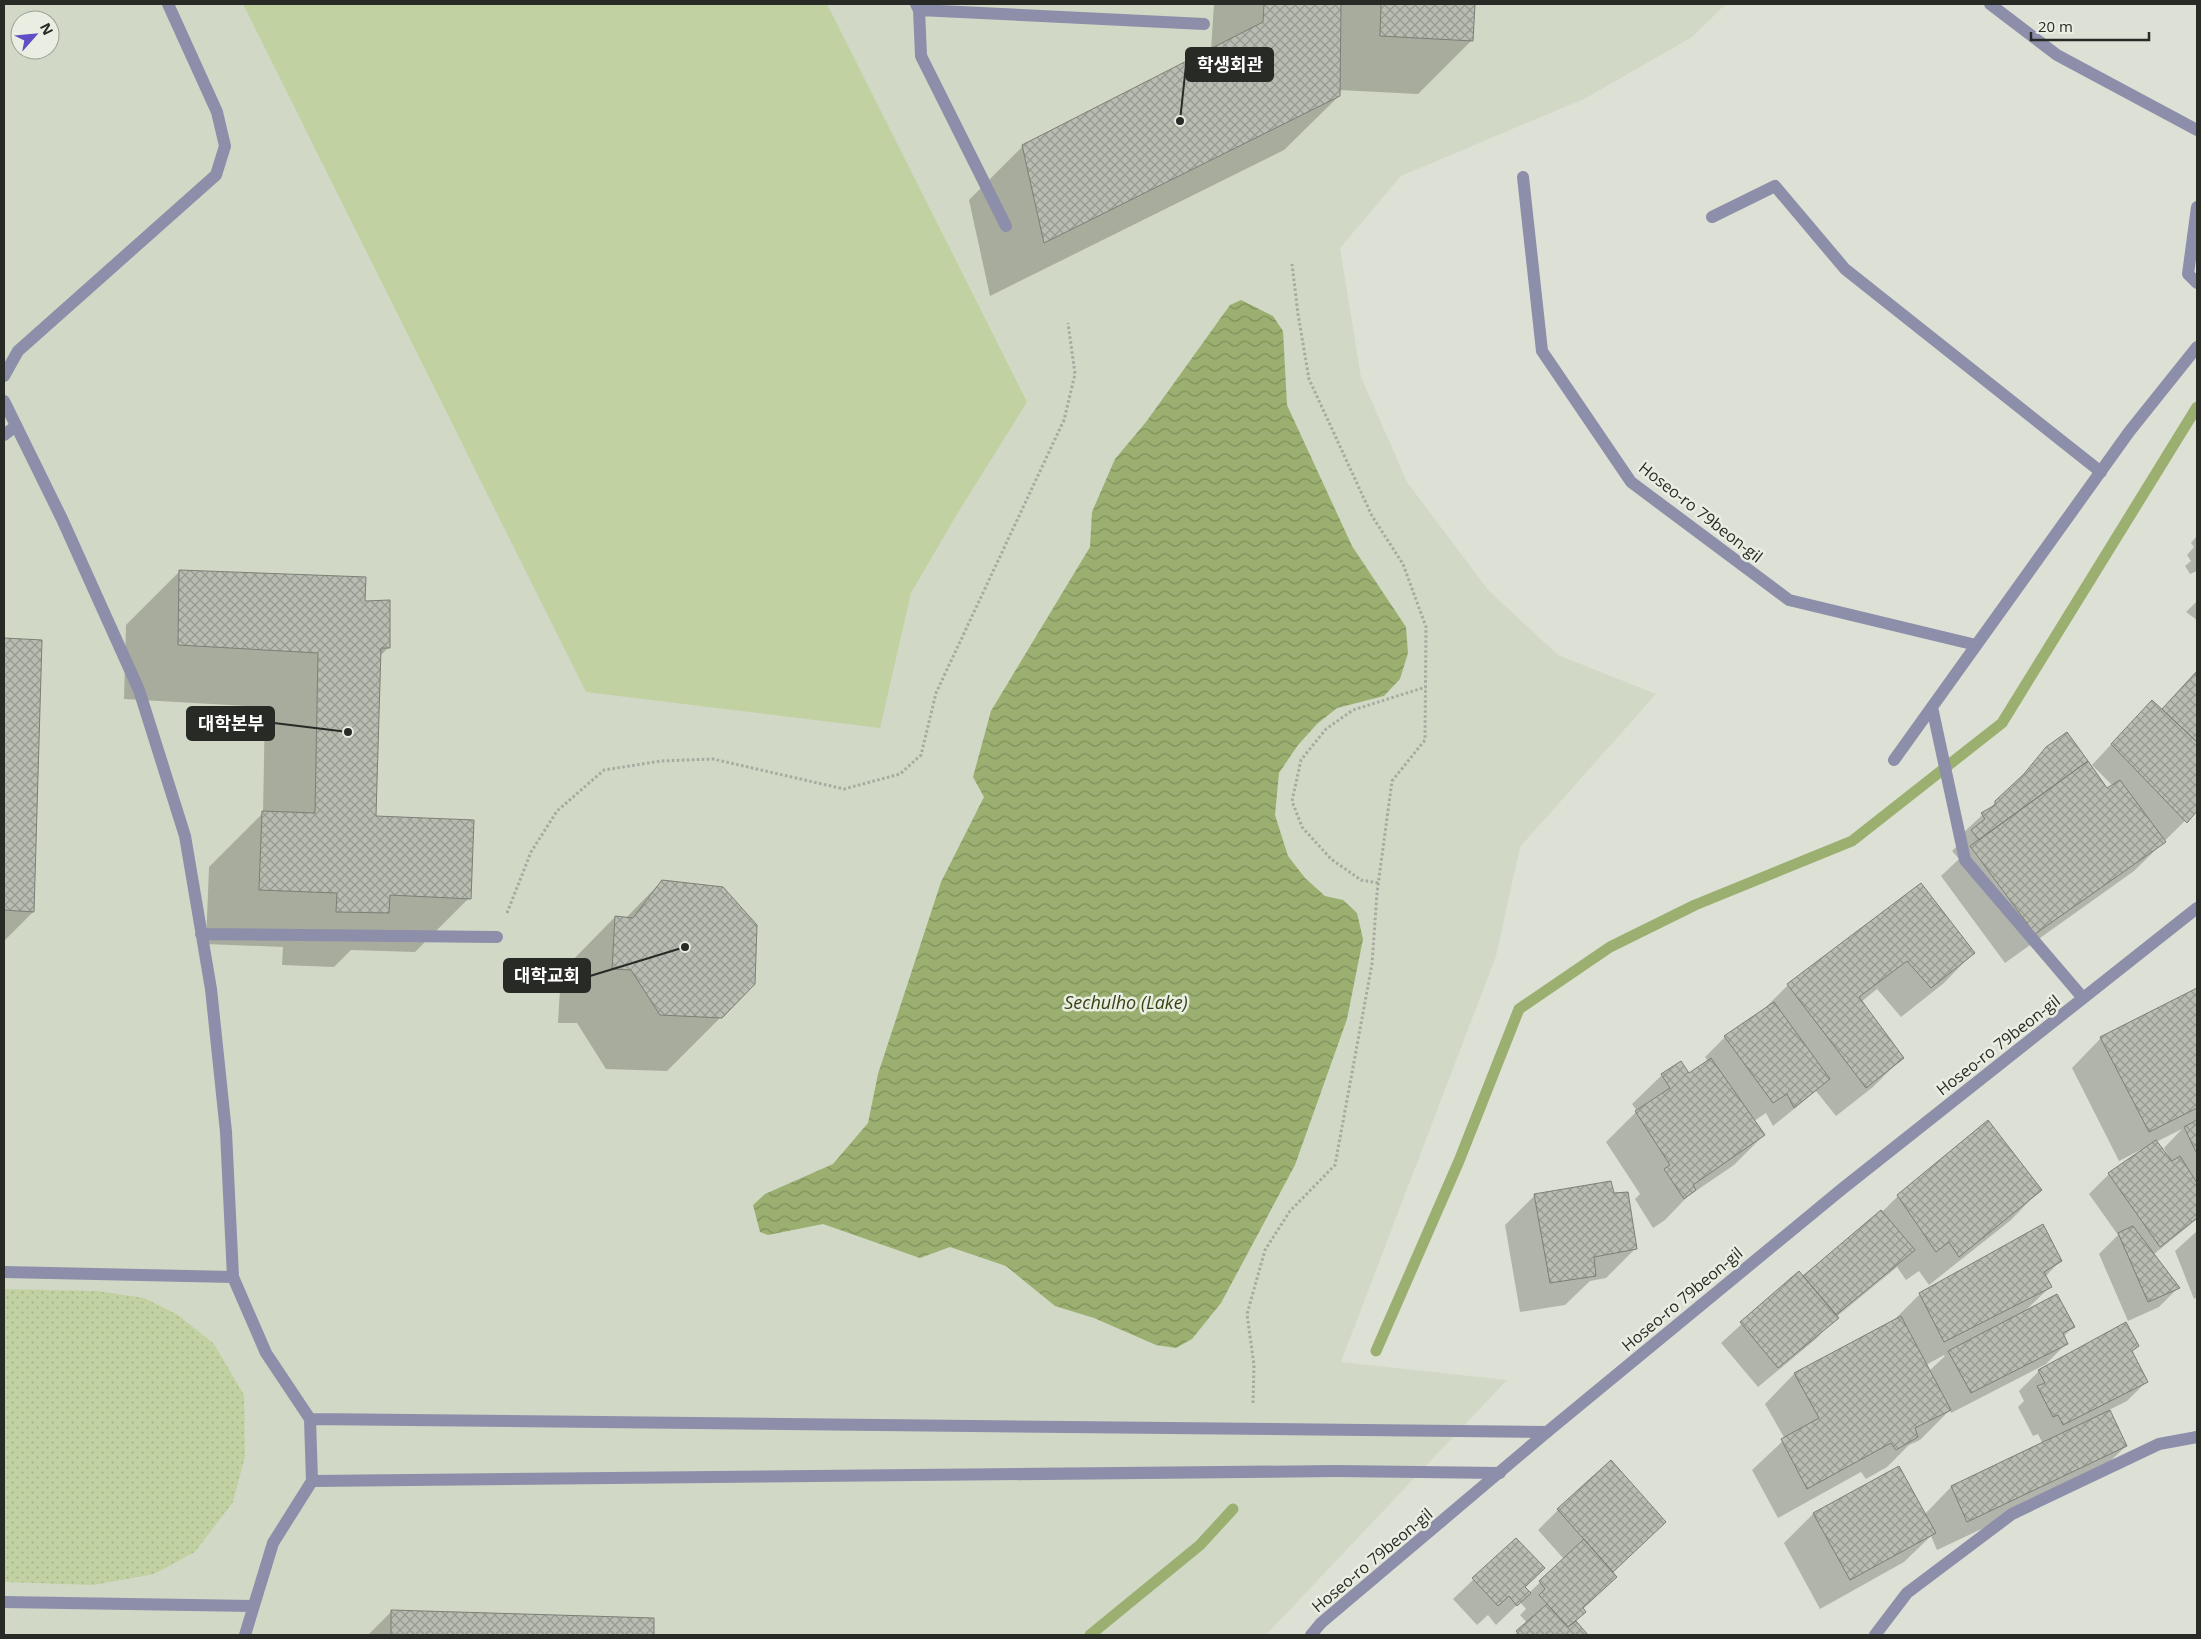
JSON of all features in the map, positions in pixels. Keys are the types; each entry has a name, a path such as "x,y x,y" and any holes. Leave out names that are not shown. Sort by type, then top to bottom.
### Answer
{"street":[{"path":"4,376 18,351 216,175 225,146 217,112 168,4"},
{"path":"1990,4 2057,56 2197,130"},
{"path":"1006,226 921,56 918,7 1204,24"},
{"name":"Hoseo-ro 79beon-gil","path":"1523,177 1542,351 1631,482 1788,600 1976,645"},
{"path":"1712,216 1775,186 1845,269 2101,472"},
{"path":"2197,207 2188,274 2197,283"},
{"path":"1894,760 2129,432 2197,347"},
{"path":"4,401 62,520 139,690 185,836 211,989 226,1132 233,1277 266,1353 310,1419 312,1481 273,1544 245,1635"},
{"path":"4,435 16,426"},
{"name":"Hoseo-ro 79beon-gil","path":"1932,707 1965,860 2083,998"},
{"name":"Hoseo-ro 79beon-gil","path":"1311,1635 1321,1623 1547,1432 1842,1189 2197,908"},
{"path":"201,934 497,937"},
{"path":"4,1272 233,1277"},
{"path":"310,1419 1547,1432"},
{"path":"1875,1635 1907,1593 2012,1514 2159,1444 2197,1437"},
{"path":"312,1481 1316,1471 1500,1473"},
{"path":"4,1602 253,1606"}],"path":[{"path":"1252,1429 1254,1366 1247,1314 1265,1250 1290,1211 1335,1165 1372,964 1378,883 1392,781 1425,740 1426,626 1402,564 1372,516 1309,379 1292,264"},
{"path":"497,937 531,852 557,811 604,770 661,761 713,759 844,788 900,774 921,755 936,692 1064,420 1076,374 1068,323"},
{"path":"1378,883 1361,880 1331,859 1302,827 1292,801 1302,760 1326,729 1353,710 1426,687"}],"shaded area":[{"path":"4,4 1726,4 1692,37 1586,98 1401,176 1340,248 1361,377 1407,482 1489,591 1558,655 1656,694 1520,847 1496,956 1341,1362 1507,1380 1266,1635 4,1635"},
{"path":"243,4 827,4 1027,402 957,514 911,593 880,728 586,692"},
{"path":"4,1289 97,1291 144,1298 178,1315 214,1344 244,1395 245,1456 233,1502 195,1552 154,1574 93,1585 4,1582"}],"water":[{"name":"Sechulho (Lake)","path":"1241,300 1273,316 1283,331 1287,405 1352,546 1406,627 1408,653 1400,679 1384,696 1337,708 1317,724 1298,745 1279,773 1275,815 1288,856 1305,878 1325,896 1343,900 1357,913 1363,939 1347,1019 1295,1165 1221,1303 1192,1339 1176,1348 1156,1345 1094,1318 1055,1306 1006,1266 950,1247 920,1258 823,1224 768,1235 760,1232 753,1205 765,1194 833,1164 868,1123 878,1074 941,882 984,797 973,777 991,711 1090,547 1092,512 1115,459 1146,422 1230,305"}],"building":[{"path":"1264,4 1341,4 1340,96 1044,243 1022,145 1263,22"},
{"path":"1381,4 1475,4 1473,41 1380,36"},
{"path":"179,570 366,577 365,601 390,600 390,648 381,648 376,816 474,820 471,899 390,895 389,913 336,912 337,893 259,890 262,811 315,813 318,653 178,645"},
{"path":"4,638 42,640 34,912 4,910"},
{"path":"2197,671 2197,742 2162,709"},
{"path":"2152,700 2197,742 2197,811 2187,823 2111,744"},
{"path":"2067,732 2088,761 1979,840 1971,830 1985,819 1981,813 1995,805 1995,801 2024,774 2046,747"},
{"path":"2088,761 2107,788 2120,780 2166,842 2035,934 1970,846"},
{"path":"662,880 723,887 757,925 755,984 722,1018 660,1015 631,970 612,969 615,916 633,918"},
{"path":"1921,883 1975,953 1931,988 1907,961 1859,997 1904,1058 1866,1088 1787,984"},
{"path":"2197,988 2197,1108 2149,1132 2100,1037"},
{"path":"1774,1002 1830,1079 1794,1108 1787,1094 1773,1103 1724,1036"},
{"path":"1711,1058 1765,1135 1693,1185 1696,1190 1684,1199 1664,1169 1670,1165 1635,1111 1670,1088 1661,1074 1681,1061 1689,1073"},
{"path":"1988,1120 2042,1190 1959,1257 1949,1242 1936,1252 1897,1195"},
{"path":"2197,1120 2197,1154 2184,1127"},
{"path":"2156,1140 2172,1161 2180,1156 2197,1183 2197,1218 2160,1247 2108,1173"},
{"path":"1611,1181 1614,1193 1628,1192 1637,1249 1594,1257 1596,1276 1550,1283 1534,1194"},
{"path":"1881,1210 1915,1250 1836,1315 1803,1276"},
{"path":"2043,1224 2062,1261 2044,1272 2052,1287 1944,1342 1919,1293"},
{"path":"2133,1226 2180,1288 2148,1302 2118,1233"},
{"path":"1799,1271 1839,1318 1778,1368 1740,1322"},
{"path":"2057,1294 2075,1327 2063,1333 2068,1344 1971,1393 1948,1351"},
{"path":"1901,1316 1951,1410 1915,1428 1918,1437 1896,1450 1891,1443 1807,1489 1781,1439 1819,1418 1794,1373"},
{"path":"2126,1322 2139,1346 2132,1351 2148,1382 2063,1425 2058,1415 2053,1417 2037,1386 2045,1383 2038,1370"},
{"path":"2110,1410 2127,1446 1967,1522 1951,1486"},
{"path":"1611,1460 1666,1522 1613,1572 1557,1509"},
{"path":"1899,1466 1936,1533 1850,1580 1813,1513"},
{"path":"1516,1538 1545,1568 1525,1587 1531,1593 1517,1606 1509,1596 1498,1606 1472,1578"},
{"path":"1584,1539 1617,1577 1583,1608 1586,1612 1568,1627 1539,1595 1545,1589 1539,1581"},
{"path":"1547,1604 1568,1627 1576,1621 1588,1635 1520,1635 1516,1631"},
{"path":"391,1610 654,1618 654,1635 391,1635"}],"waterway":[{"path":"1376,1351 1459,1161 1519,1009 1610,947 1695,905 1852,841 2002,723 2197,407"},
{"path":"1090,1635 1200,1545 1233,1509"}],"place":[{"name":"학생회관","path":"1180,121"},
{"name":"대학본부","path":"348,732"},
{"name":"대학교회","path":"685,947"}]}
